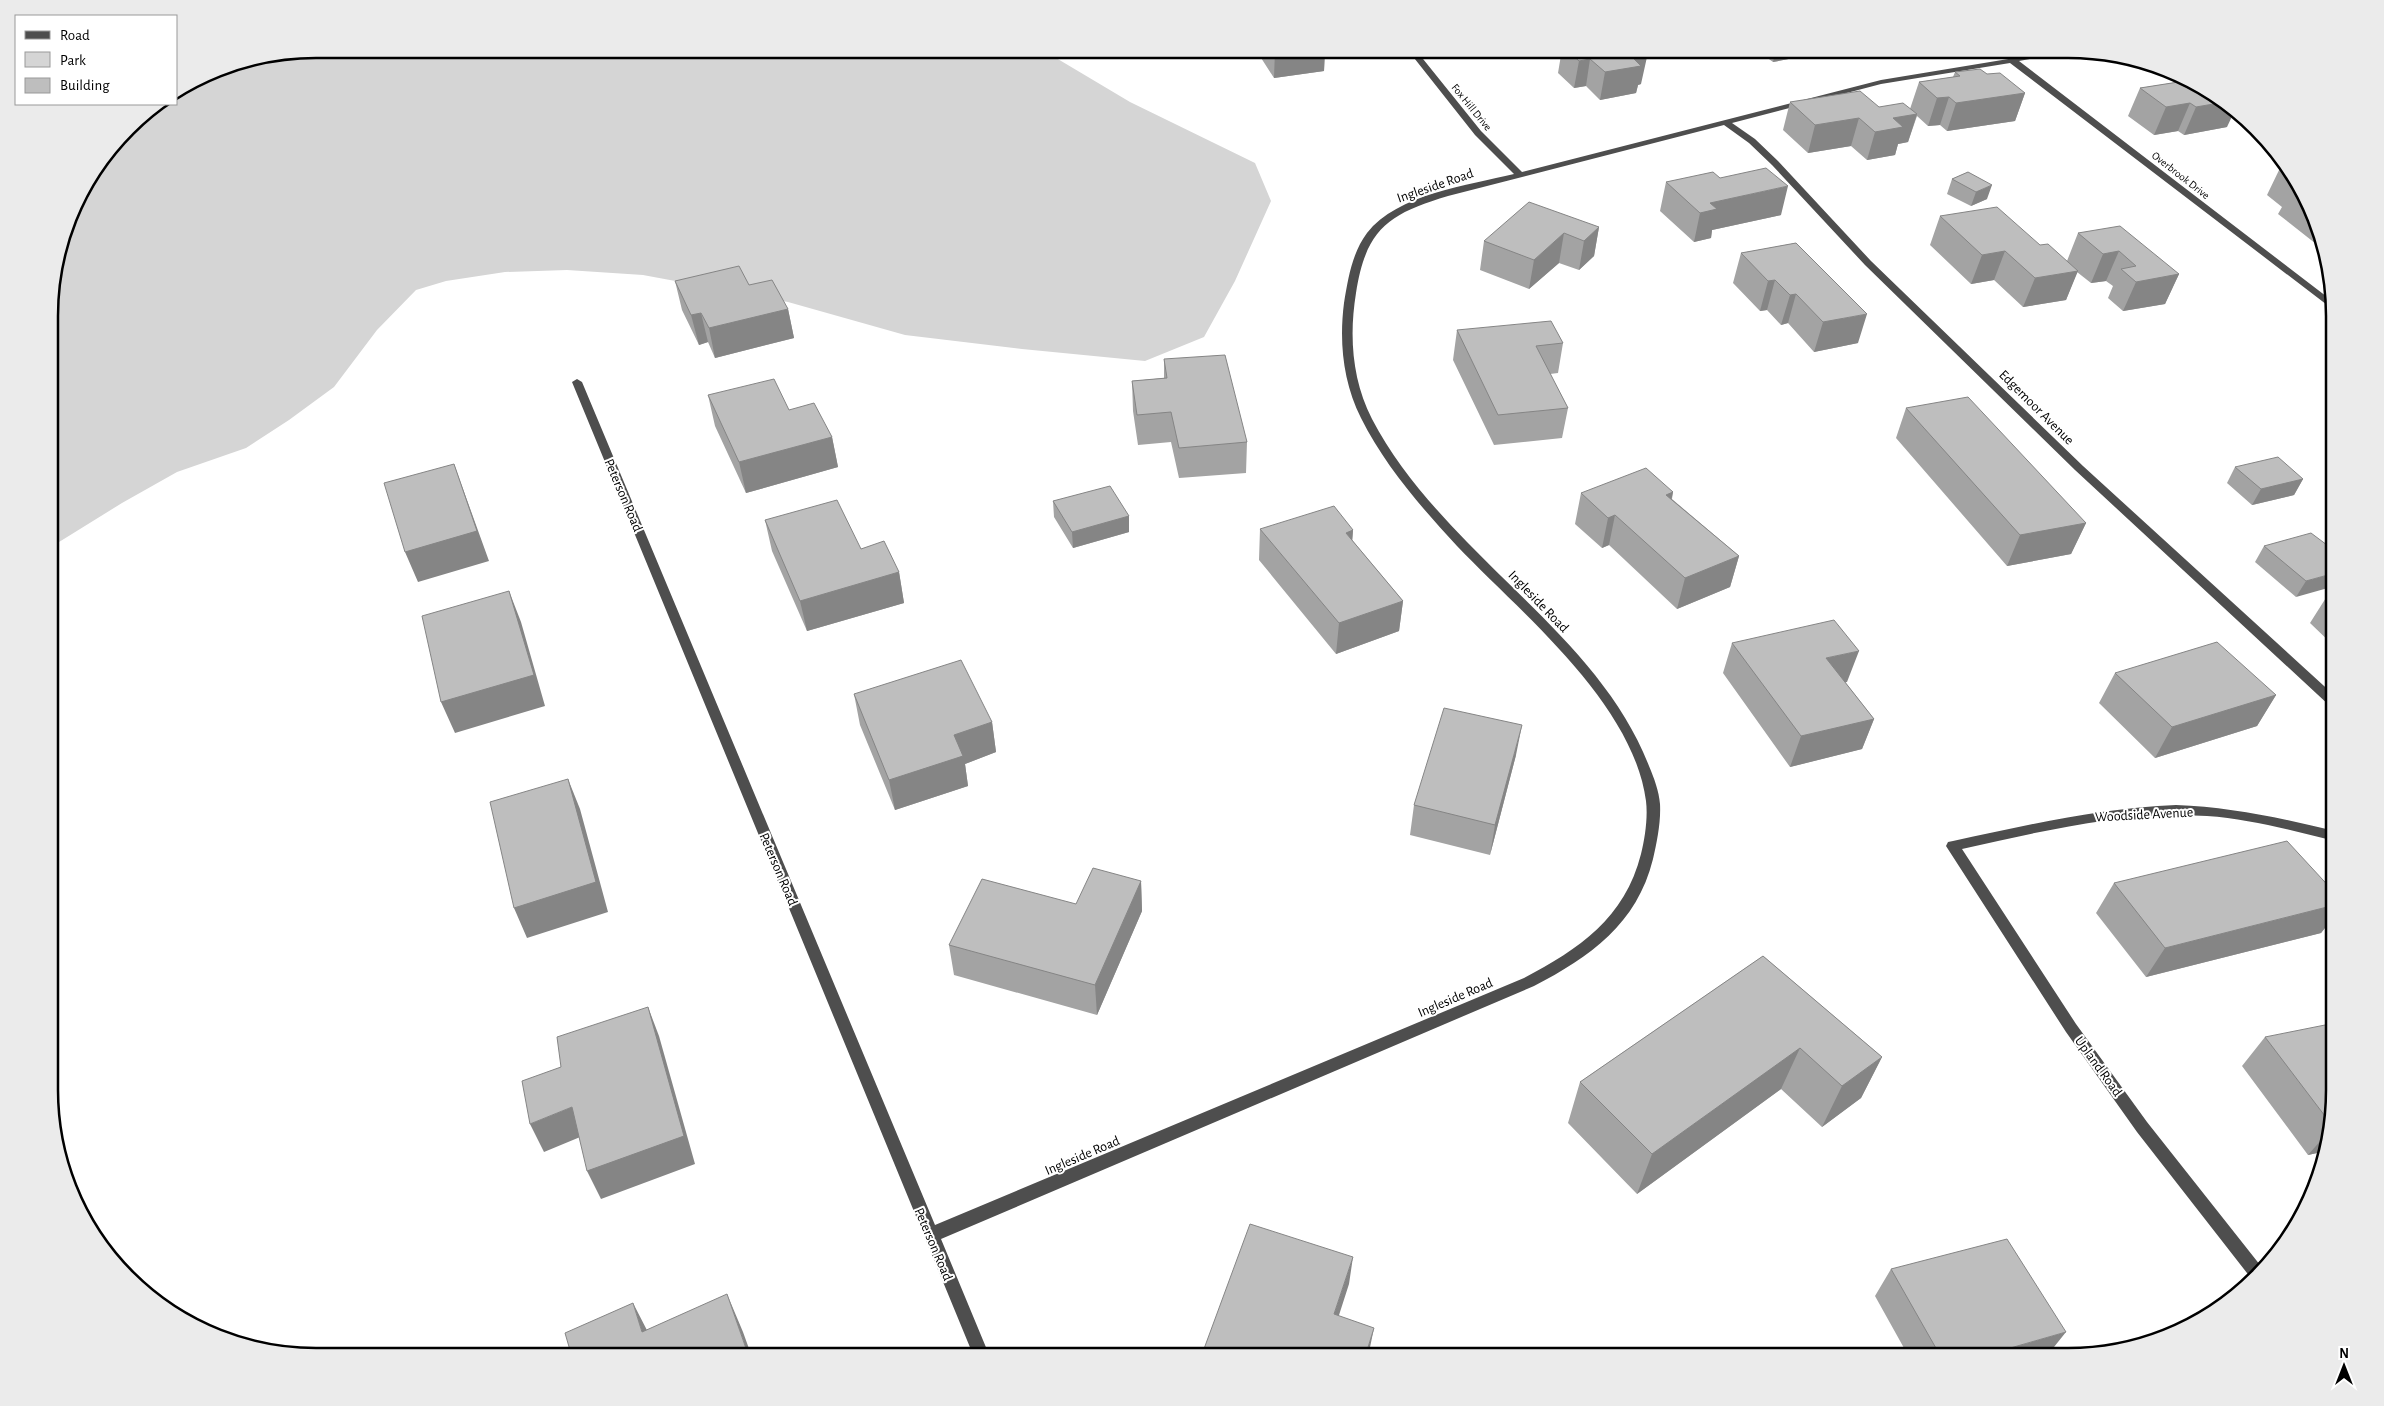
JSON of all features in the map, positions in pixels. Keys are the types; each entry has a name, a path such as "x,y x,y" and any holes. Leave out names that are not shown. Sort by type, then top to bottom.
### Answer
{"street":[{"name":"Fox Hill Drive","path":"1417,58 1478,134 1520,175"},
{"name":"Ingleside Road","path":"930,1235 1530,982 1577,955 1612,924 1637,890 1650,849 1653,800 1638,751 1613,706 1583,669 1442,522 1385,450 1366,418 1353,386 1346,354 1346,319 1353,275 1360,251 1370,234 1386,219 1424,202 1468,187 1883,82 1926,73 2030,58"},
{"name":"Overbrook Drive","path":"2013,61 2326,301"},
{"name":"Edgemoor Avenue","path":"1727,123 1774,163 1862,256 2079,468 2326,696"},
{"name":"Peterson Road","path":"577,382 978,1348"},
{"name":"Woodside Avenue","path":"1953,846 2100,815 2157,811 2208,811 2270,821 2326,834"},
{"name":"Upland Road","path":"1953,846 2077,1036 2142,1127 2254,1270"}],"green space":[{"path":"299,58 1056,58 1130,102 1255,163 1271,201 1235,281 1204,337 1145,361 905,335 788,302 643,275 567,270 505,272 446,281 416,290 377,330 334,387 289,420 246,448 177,472 58,543 58,299 66,249 77,217 92,187 101,172 133,133 167,105 178,105 178,97 187,92 217,77 249,66"}],"building":[{"path":"1576,58 1640,58 1634,59 1641,66 1605,72 1590,59 1579,61"},
{"path":"1980,69 1987,74 2000,73 2025,93 1956,103 1949,97 1937,98 1919,82 1960,76 1955,72"},
{"path":"2178,82 2215,104 2196,107 2190,103 2166,107 2140,88"},
{"path":"1860,91 1879,107 1903,103 1917,114 1893,118 1903,127 1875,132 1859,118 1815,125 1790,102"},
{"path":"1766,168 1788,186 1710,203 1717,209 1700,213 1666,182 1713,172 1720,178"},
{"path":"1968,172 1992,185 1976,192 1952,179"},
{"path":"1529,202 1599,227 1584,241 1564,233 1534,260 1484,241"},
{"path":"1997,207 2040,245 2048,244 2078,271 2035,278 2005,251 1982,255 1940,216"},
{"path":"2120,226 2179,274 2136,282 2121,269 2136,266 2119,251 2103,254 2078,233"},
{"path":"1796,243 1867,314 1823,322 1796,294 1790,295 1775,280 1768,281 1741,253"},
{"path":"739,266 749,285 772,280 788,309 709,328 701,313 691,315 675,281"},
{"path":"1551,321 1563,343 1536,346 1568,408 1498,415 1457,330"},
{"path":"1225,355 1247,442 1179,448 1171,412 1137,415 1132,381 1167,378 1164,359"},
{"path":"774,379 789,410 814,403 832,437 739,462 708,395"},
{"path":"1968,397 2086,523 2020,535 1906,408"},
{"path":"2278,457 2303,479 2261,489 2235,467"},
{"path":"454,464 477,531 405,552 384,483"},
{"path":"1646,468 1673,492 1666,495 1739,556 1685,578 1615,515 1608,518 1581,493"},
{"path":"1110,486 1129,516 1072,532 1053,501"},
{"path":"837,500 861,549 884,541 899,572 800,601 765,520"},
{"path":"1334,506 1353,530 1346,533 1403,601 1339,623 1260,529"},
{"path":"2311,533 2326,544 2326,575 2306,581 2264,546"},
{"path":"509,591 534,675 441,702 422,616"},
{"path":"1834,620 1859,651 1826,658 1874,719 1801,736 1732,643"},
{"path":"2217,642 2276,695 2172,727 2115,673"},
{"path":"961,660 992,722 954,735 963,756 889,780 854,694"},
{"path":"1444,708 1522,725 1495,825 1414,805"},
{"path":"568,779 596,882 514,908 490,802"},
{"path":"2287,841 2326,883 2326,907 2165,948 2114,883"},
{"path":"1093,868 1141,881 1095,985 949,945 982,879 1076,904"},
{"path":"1763,956 1882,1057 1842,1086 1800,1048 1652,1154 1580,1082"},
{"path":"648,1007 684,1136 587,1171 572,1107 530,1124 522,1081 561,1067 557,1037"},
{"path":"2326,1025 2325,1116 2265,1037"},
{"path":"1250,1224 1353,1257 1334,1314 1374,1328 1368,1348 1204,1348"},
{"path":"2007,1239 2066,1332 2010,1348 1936,1348 1891,1269"},
{"path":"727,1294 746,1348 569,1348 565,1333 633,1303 642,1332"}]}
